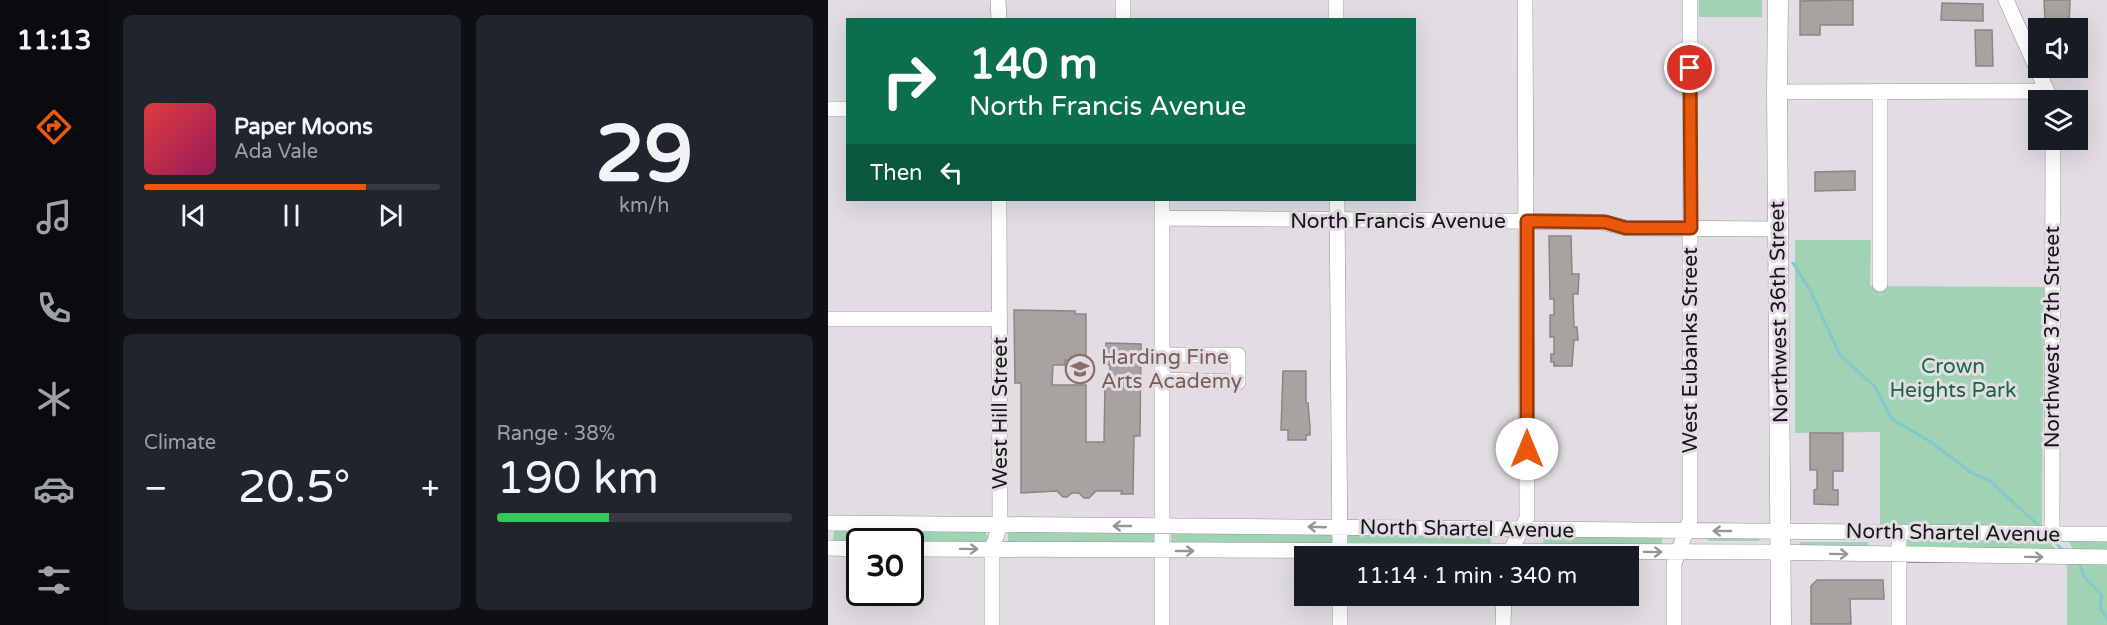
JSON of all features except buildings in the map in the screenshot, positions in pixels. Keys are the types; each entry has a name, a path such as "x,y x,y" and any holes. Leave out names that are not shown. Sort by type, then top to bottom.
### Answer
{"main road":[{"name":"Northwest 36th Street","path":"1778,0 1780,625"}],"street":[{"path":"998,0 999,18"},
{"path":"1123,0 1123,18"},
{"path":"1336,0 1336,18"},
{"path":"1513,546 1527,518 1525,0"},
{"name":"West Eubanks Street","path":"1674,625 1674,564 1690,520 1690,0"},
{"path":"2006,0 2046,90"},
{"path":"1880,91 1880,284"},
{"path":"1777,92 2028,91"},
{"path":"828,109 846,109"},
{"name":"Northwest 37th Street","path":"2053,150 2056,531"},
{"name":"West Hill Street","path":"992,625 993,549 1000,525 999,201"},
{"path":"1162,201 1162,625"},
{"path":"1337,201 1340,546"},
{"name":"North Francis Avenue","path":"1162,218 1605,222 1626,228 1778,230"},
{"path":"828,319 999,319"},
{"path":"1162,355 1238,355 1238,382 1162,380"},
{"name":"North Shartel Avenue","path":"828,523 1521,530 2030,533 2056,531 2107,534"},
{"path":"1899,532 1899,625"},
{"path":"828,548 846,549"},
{"name":"North Shartel Avenue","path":"924,549 1294,553"},
{"name":"North Shartel Avenue","path":"1639,553 2107,557"},
{"path":"1340,606 1340,625"},
{"path":"1503,625 1504,606"}],"green space":[{"path":"1699,0 1762,0 1762,17 1699,17"},
{"name":"Crown Heights Park","path":"1795,240 1871,240 1870,286 2044,287 2042,524 2037,528 1880,527 1880,432 1795,433"},
{"path":"834,530 846,530 846,541 833,541"},
{"path":"924,530 984,530 988,537 985,543 924,542"},
{"path":"1008,530 1155,531 1154,545 1008,544"},
{"path":"1333,532 1333,546 1171,545 1171,533"},
{"path":"1347,533 1491,536 1491,545 1348,546"},
{"path":"1544,535 1662,536 1662,545 1543,544"},
{"path":"1706,538 1760,538 1759,541 1709,541"},
{"path":"1907,539 2046,539 2057,550 1907,548 1905,541"},
{"path":"2067,539 2107,540 2107,551 2075,552"},
{"path":"1800,542 1867,542 1869,546 1799,546"},
{"path":"2067,563 2107,564 2107,625 2067,625"}],"waterway":[{"path":"1793,263 1811,292 1840,355 1875,387 1892,419 1931,442 1972,473 1990,481 2038,525"},
{"path":"2051,539 2063,550"},
{"path":"2080,566 2085,578 2102,595 2100,607 2107,620"}],"place":[{"name":"Harding Fine Arts Academy","path":"1080,369"}],"route":[{"path":"1527,449 1527,221 1605,222 1626,228 1691,228 1690,68"}]}
